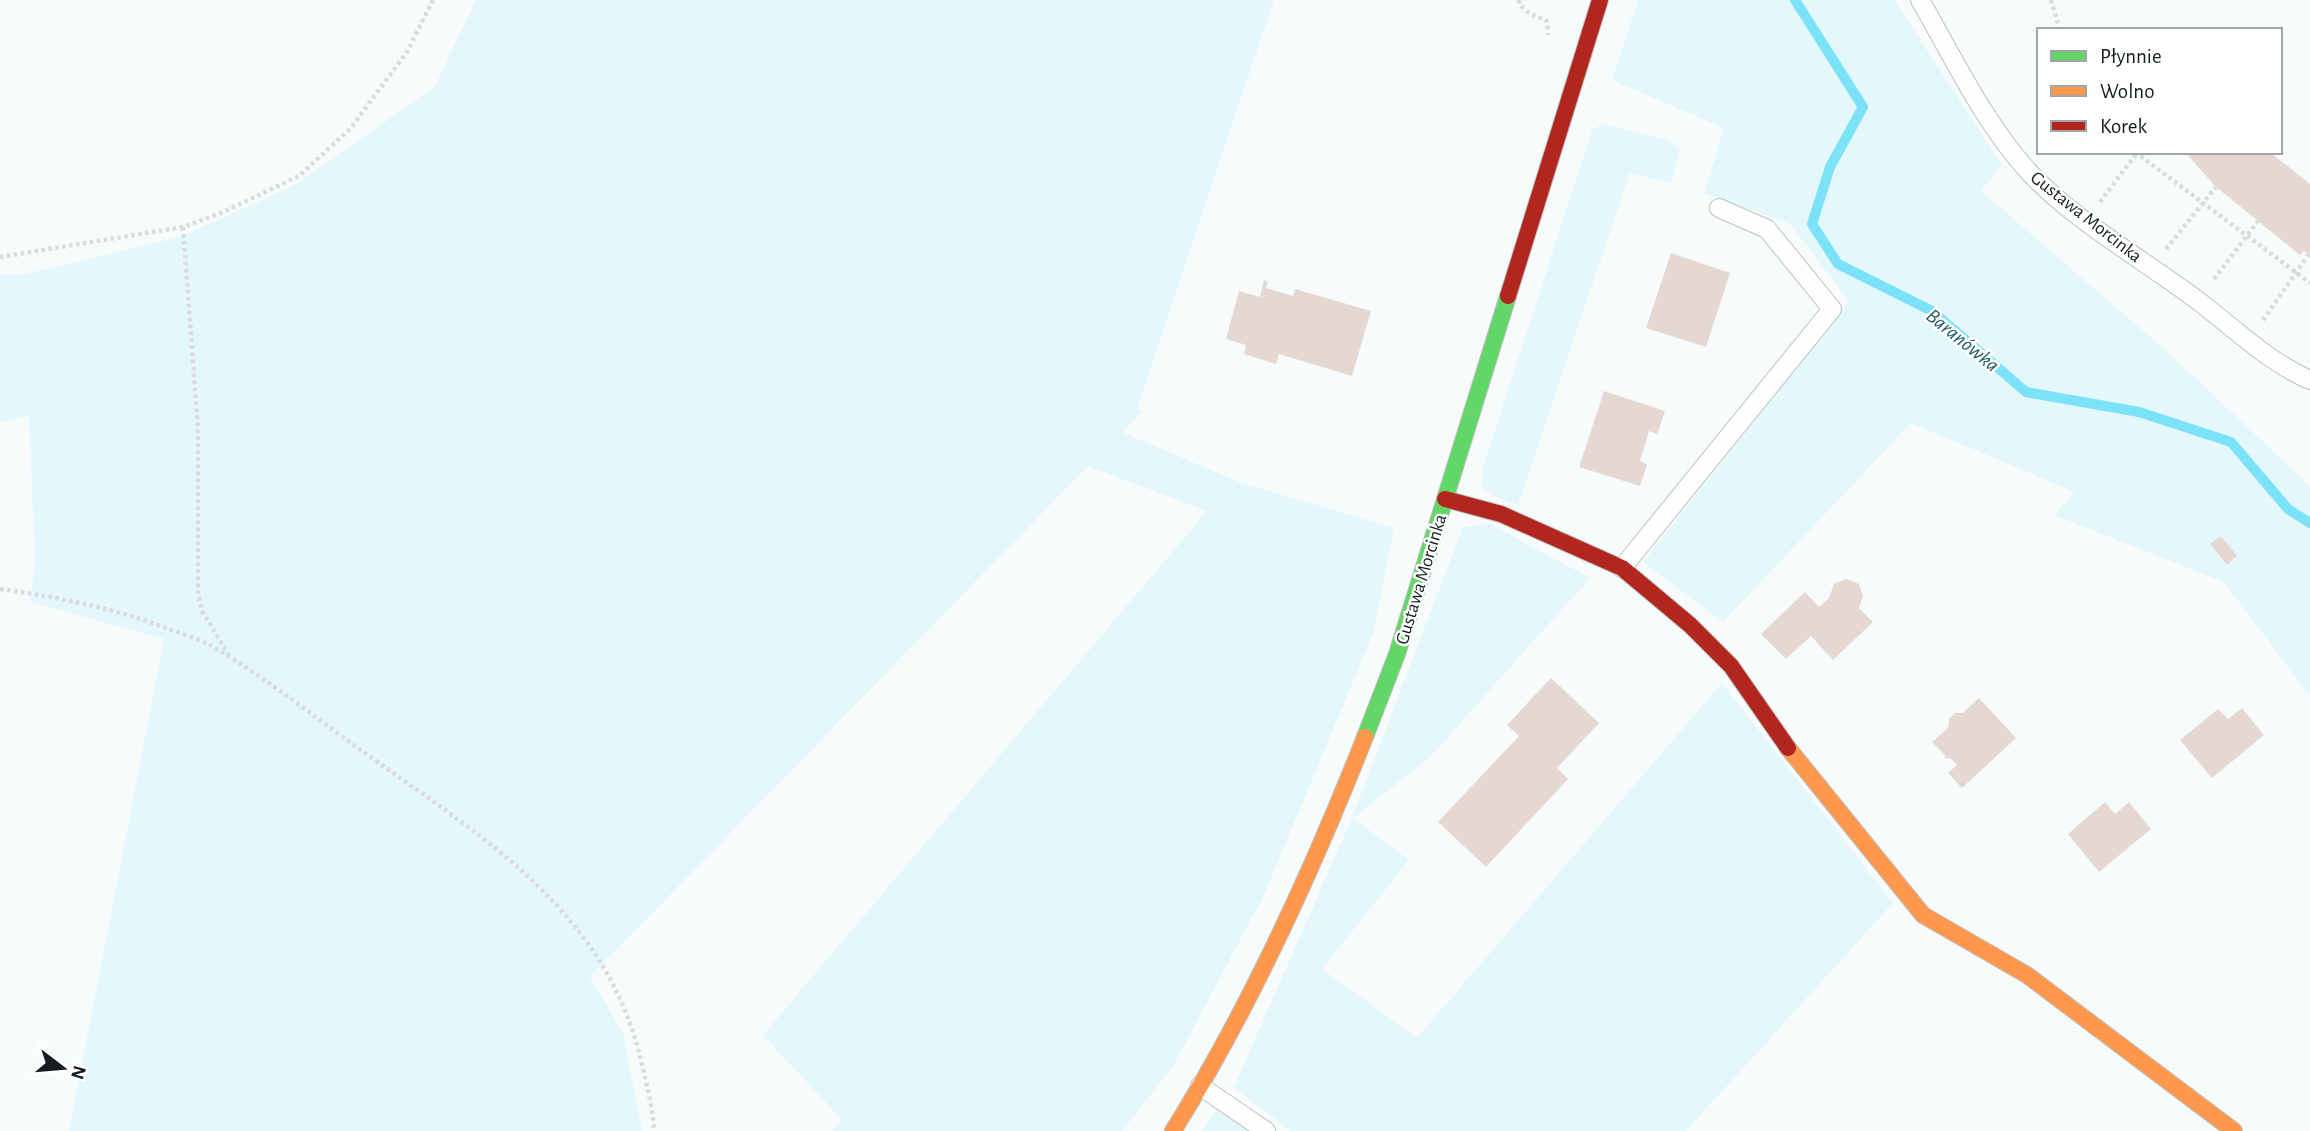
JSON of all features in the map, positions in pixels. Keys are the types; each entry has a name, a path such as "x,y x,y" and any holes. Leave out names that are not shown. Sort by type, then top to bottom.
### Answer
{"street":[{"name":"Gustawa Morcinka","path":"1174,1131 1200,1086 1333,818 1397,654 1600,0"},
{"path":"1445,499 1501,514 1622,568 1690,625 1731,666 1790,751 1923,915 2037,982 2234,1131"}],"lane":[{"name":"Gustawa Morcinka","path":"1920,0 1995,129 2029,172 2087,220 2198,300 2248,341 2310,380"},
{"path":"1622,568 1832,309 1767,229 1719,208"},
{"path":"1200,1086 1266,1131"}],"path":[{"path":"0,257 183,227 299,176 351,129 407,52 433,0"},
{"path":"1519,0 1519,4 1529,13 1547,21"},
{"path":"2051,0 2059,28"},
{"path":"2087,220 2135,154"},
{"path":"2137,154 2310,283"},
{"path":"2152,268 2216,187"},
{"path":"2198,300 2258,221"},
{"path":"183,227 198,428 198,594 202,611 231,659"},
{"path":"2248,341 2309,254"},
{"path":"0,589 65,598 122,612 207,644 485,841 562,909 584,934 611,976 629,1015 642,1064 654,1131"}],"shaded area":[{"path":"476,0 1274,0 1137,408 1143,410 1122,432 1239,482 1394,528 1374,631 1264,895 1173,1066 1122,1131 832,1131 842,1120 763,1035 1207,511 1088,466 590,977 623,1033 642,1131 69,1131 164,639 30,602 35,562 29,416 0,422 0,274 21,275 180,237 293,186 434,88"},
{"path":"1638,0 1894,0 2002,165 1981,191 2163,348 2310,486 2310,696 2224,582 2054,515 2075,492 1911,423 1723,622 1643,562 1849,301 1790,224 1704,193 1724,128 1612,80"},
{"path":"1603,124 1670,141 1680,151 1671,183 1630,173 1518,505 1492,495 1481,485 1483,467 1592,130"},
{"path":"1490,524 1590,578 1430,757 1353,818 1409,860 1322,969 1417,1038 1722,683 1893,903 1686,1131 1290,1131 1234,1087 1352,818 1463,527"},
{"path":"1216,1111 1251,1128 1256,1131 1202,1131"}],"building":[{"path":"2187,154 2272,154 2310,184 2310,255 2304,251 2300,255 2216,187"},
{"path":"1671,253 1730,273 1706,347 1646,328"},
{"path":"1264,280 1268,282 1266,288 1293,296 1295,289 1371,311 1352,376 1279,354 1276,364 1244,354 1246,345 1226,339 1239,291 1260,297"},
{"path":"1604,391 1665,411 1657,434 1649,431 1640,461 1647,464 1640,486 1579,467"},
{"path":"2221,536 2237,556 2227,565 2210,544"},
{"path":"1846,579 1859,584 1863,596 1859,608 1873,622 1833,660 1811,636 1786,659 1761,634 1805,592 1819,607 1829,598 1834,584"},
{"path":"1551,678 1599,723 1557,768 1568,779 1486,867 1438,822 1519,736 1507,725"},
{"path":"1979,698 2016,738 1962,788 1948,773 1957,765 1950,758 1944,758 1946,756 1932,742 1948,728 1949,719 1955,713 1963,713"},
{"path":"2242,708 2264,735 2212,778 2180,740 2218,709 2228,719"},
{"path":"2105,802 2115,814 2129,802 2151,829 2099,872 2068,834"}],"waterway":[{"name":"Baranówka","path":"1795,0 1863,107 1830,167 1812,224 1838,264 1932,311 2026,392 2139,412 2231,442 2288,509 2310,523"}],"traffic: fast":[{"path":"1365,737 1397,654 1508,296"}],"traffic: slow":[{"path":"1173,1131 1201,1085 1278,938 1365,737"},
{"path":"1788,748 1923,915 2027,975 2234,1131"}],"traffic: jam":[{"path":"1508,296 1600,0"},
{"path":"1445,499 1501,514 1622,568 1690,625 1731,666 1788,748"}]}
